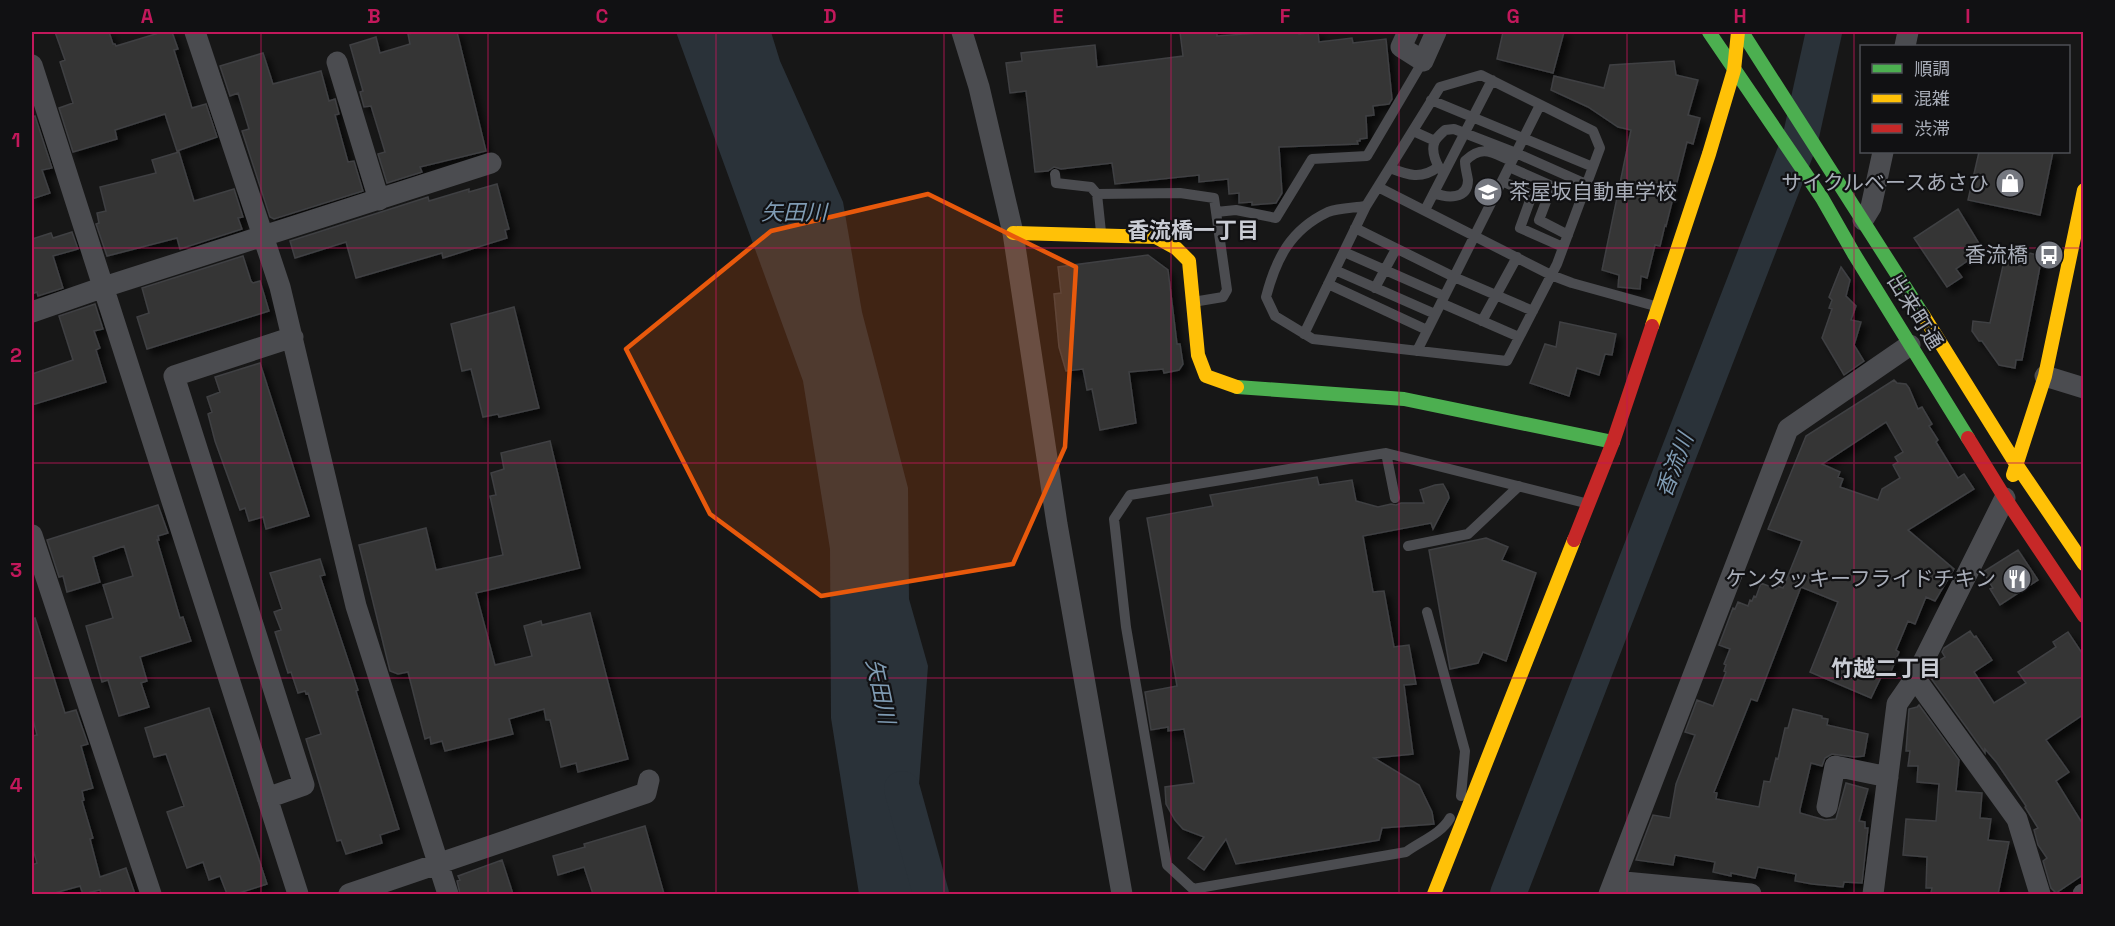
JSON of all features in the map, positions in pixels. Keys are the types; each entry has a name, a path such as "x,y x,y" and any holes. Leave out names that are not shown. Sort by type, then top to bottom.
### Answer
{"street":[{"path":"195,32 280,286 356,606 447,894"},
{"path":"962,32 979,87 1013,233 1057,524 1122,894"},
{"path":"1408,32 1401,47 1423,61 1436,32"},
{"name":"出来町通","path":"1709,32 1822,198 2005,498 2084,616"},
{"path":"1434,894 1477,753 1589,504 1613,442 1709,154 1734,70 1740,32"},
{"name":"出来町通","path":"1740,32 1863,220 2016,464 2084,564"},
{"path":"337,62 379,200"},
{"path":"32,65 298,894"},
{"path":"1863,220 1871,207 1883,153"},
{"path":"32,312 492,163"},
{"path":"1874,894 1897,704 1915,678 2005,498 2044,376 2084,190"},
{"path":"1013,233 1156,237 1176,248 1189,261 1198,355 1206,376 1233,387 1404,399 1613,442"},
{"path":"267,798 304,784 174,376 293,337"},
{"path":"1752,894 1611,888 1788,429 1910,345"},
{"path":"2044,376 2084,388"},
{"path":"32,535 151,894"},
{"path":"1915,678 2017,819 2040,894"},
{"path":"1827,807 1835,766 1888,777"},
{"path":"349,894 646,793 650,780"}],"lane":[{"path":"1216,212 1236,210 1275,218 1312,159 1367,156 1423,61"},
{"path":"1304,334 1366,207 1440,87 1481,75 1593,132 1600,148 1563,248 1507,361 1312,339 1275,316 1266,297 1274,267 1297,232 1329,212 1366,207"},
{"path":"1425,210 1434,193 1441,170 1454,154 1492,80"},
{"path":"1431,100 1593,167"},
{"path":"1417,351 1540,105"},
{"path":"1441,170 1433,148 1435,141 1445,130 1454,129 1465,133 1552,186 1539,220 1568,235"},
{"path":"1413,131 1435,141"},
{"path":"1465,161 1473,153 1483,150 1586,184"},
{"path":"1434,193 1446,198 1455,197 1465,190 1468,183 1465,161 1454,154"},
{"path":"1390,168 1410,176 1421,176 1441,170"},
{"path":"1055,174 1056,183 1091,187 1097,195 1101,236"},
{"path":"1502,181 1532,195 1520,228 1563,248"},
{"path":"1378,187 1551,275 1658,307"},
{"path":"1097,195 1180,193 1214,198 1227,290 1222,297 1193,302"},
{"path":"1355,228 1454,277 1533,311"},
{"path":"1375,288 1396,249"},
{"path":"1344,252 1519,337"},
{"path":"1482,321 1517,257"},
{"path":"1335,270 1435,314"},
{"path":"1328,284 1427,330"},
{"path":"1427,612 1477,753 1460,798 1444,830 1429,836 1406,852 1193,889 1167,865 1126,627 1114,519 1130,495 1386,453 1589,504"},
{"path":"1386,453 1395,498"},
{"path":"1408,546 1468,534 1519,486"}],"highlighted area":[{"path":"928,194 1076,267 1065,447 1013,564 821,596 710,514 626,349 771,231"}],"water":[{"name":"矢田川","path":"676,32 771,32 780,61 843,202 862,312 908,488 909,599 928,666 912,876 914,894 859,894 831,718 830,549 803,381"}],"building":[{"path":"55,32 109,32 116,46 162,32 172,32 178,49 174,50 192,108 206,104 217,137 177,151 165,114 115,130 117,139 73,152 59,108 73,103 60,62 65,60"},
{"path":"457,32 486,151 420,167 422,172 387,183 378,154 385,152 371,106 364,107 360,92 363,91 350,45 376,37 380,53 410,44 408,34"},
{"path":"1180,32 1217,32 1217,36 1318,32 1319,42 1352,38 1353,43 1386,39 1392,99 1389,104 1373,106 1374,115 1366,116 1367,138 1357,141 1358,144 1279,147 1282,193 1276,203 1252,205 1252,202 1239,203 1239,193 1229,194 1228,179 1199,182 1199,175 1115,184 1112,163 1061,169 1054,167 1048,171 1035,172 1026,91 1010,93 1006,63 1022,61 1021,53 1095,45 1097,67 1183,56"},
{"path":"1503,32 1564,32 1553,73 1497,59"},
{"path":"263,53 273,84 321,71 329,101 335,99 339,114 335,115 348,162 354,161 363,191 274,219 270,217 242,131 249,129 238,93 230,96 220,66"},
{"path":"1674,61 1676,75 1698,80 1688,115 1700,118 1693,144 1687,142 1666,226 1660,246 1655,245 1647,278 1641,276 1640,289 1618,287 1619,275 1602,270 1631,130 1618,127 1588,107 1551,90 1554,76 1604,88 1610,65"},
{"path":"35,116 52,168 42,170 50,193 32,199 32,117"},
{"path":"179,152 194,201 234,189 243,217 238,218 242,229 180,249 177,238 107,256 96,224 99,223 97,213 106,211 100,187 156,173 152,160"},
{"name":"サイクルベースあさひ","path":"1979,153 2053,153 2040,215 1968,200"},
{"path":"497,184 509,229 505,230 507,238 443,258 442,253 356,278 346,242 295,258 290,241 428,197 429,201 469,189 469,192"},
{"path":"1958,209 1983,250 1956,269 1962,277 1947,287 1914,238"},
{"path":"72,232 78,249 53,256 63,288 38,296 37,292 32,294 32,239 51,233 53,238"},
{"path":"2007,248 2042,256 2022,360 2016,360 2015,368 1999,365 1972,331 1973,321 1990,323"},
{"path":"1148,255 1168,270 1177,344 1180,344 1183,364 1179,370 1164,373 1163,369 1129,372 1136,423 1100,430 1092,389 1087,390 1083,369 1066,371 1059,347 1054,294 1061,293 1058,267"},
{"path":"243,256 251,281 253,283 260,281 269,311 147,349 137,317 149,313 142,288"},
{"path":"1841,267 1850,280 1846,296 1856,306 1851,320 1861,322 1854,345 1864,361 1844,375 1822,338 1832,309 1829,308 1832,300 1829,297"},
{"path":"95,304 103,329 94,331 100,348 96,350 106,382 32,405 32,374 73,360 59,316"},
{"path":"514,307 539,408 499,417 498,414 483,417 471,369 462,371 451,324"},
{"path":"1560,322 1616,334 1612,355 1605,354 1599,375 1577,368 1569,396 1530,383 1545,344 1556,347"},
{"path":"260,363 309,516 266,529 263,517 249,521 245,508 240,510 215,441 208,414 212,412 207,397 220,392 215,377"},
{"path":"1894,380 1897,383 1906,384 1909,388 1918,409 1922,407 1932,424 1929,426 1938,440 1936,442 1958,478 1964,474 1974,489 1908,530 1954,569 1935,601 1926,597 1915,624 1908,621 1896,650 1899,652 1890,674 1884,671 1871,698 1810,672 1838,602 1801,587 1757,701 1751,699 1714,792 1717,793 1716,799 1759,807 1764,781 1770,782 1785,728 1788,728 1793,709 1822,716 1828,719 1827,725 1868,734 1864,756 1832,754 1825,758 1822,766 1811,763 1800,809 1800,813 1825,820 1836,819 1846,783 1868,789 1859,821 1865,822 1865,828 1868,828 1862,883 1844,882 1843,887 1812,884 1795,881 1796,874 1758,867 1755,878 1731,873 1731,876 1713,872 1715,862 1675,855 1673,865 1636,860 1653,815 1670,818 1676,784 1695,735 1685,732 1697,700 1713,706 1726,672 1724,664 1730,649 1719,645 1733,608 1735,609 1738,602 1748,606 1750,600 1756,597 1761,583 1776,589 1777,586 1783,588 1802,541 1768,529 1806,436","holes":["1886,422 1903,452 1895,457 1898,462 1893,465 1900,478 1882,489 1878,500 1840,487 1843,479 1838,477 1840,472 1822,464"]},
{"path":"550,441 580,568 476,593 495,665 532,656 524,626 541,621 542,625 590,613 628,759 578,772 576,763 561,767 550,720 546,720 544,709 509,719 513,734 445,751 442,741 431,744 430,737 425,739 408,672 398,674 390,671 359,545 426,528 436,570 503,555 490,496 496,495 491,473 504,469 501,453"},
{"path":"1317,477 1319,485 1352,480 1356,501 1378,507 1401,503 1424,503 1420,490 1435,485 1443,484 1448,493 1449,498 1433,529 1431,523 1363,536 1373,592 1384,591 1394,647 1409,645 1416,684 1404,685 1413,754 1374,758 1419,785 1432,812 1434,824 1382,828 1379,840 1236,864 1226,839 1204,870 1188,858 1204,837 1183,829 1166,804 1165,787 1194,783 1184,729 1168,731 1168,727 1151,730 1145,692 1177,686 1147,518 1213,506 1210,495"},
{"path":"158,505 168,533 158,536 159,540 157,540 180,618 183,617 191,641 140,657 147,681 141,683 149,707 119,716 108,680 102,682 86,626 113,618 103,585 133,576 124,546 93,557 100,582 67,592 63,576 59,577 47,540"},
{"path":"1486,538 1508,547 1502,560 1536,573 1506,661 1483,652 1478,663 1450,669 1429,550"},
{"path":"2018,550 2038,580 2000,605 1983,572"},
{"path":"320,559 325,575 320,576 358,690 356,691 399,829 380,835 382,843 346,854 341,840 337,841 306,739 321,734 308,693 306,694 305,691 298,693 291,672 288,673 275,632 281,630 274,612 282,609 270,573"},
{"path":"35,618 65,713 76,710 88,744 81,746 93,788 82,791 84,800 82,801 93,838 90,839 100,877 126,868 135,894 101,894 100,890 83,894 80,886 51,894 32,894 32,865 37,863 32,846 32,736 37,735 32,716 32,619"},
{"path":"1970,631 1992,660 1974,672 1994,703 2026,683 2018,672 2056,647 2053,642 2068,632 2084,656 2084,714 2046,740 2069,772 2056,781 2084,826 2084,874 2056,893 2051,888 2043,861 2047,858 2038,845 2034,830 2038,828 2026,806 1997,763 1985,749 1985,753 1930,677 1938,661 1945,657 1942,652 1944,648"},
{"path":"1919,705 1959,760 1956,791 1982,793 1980,818 1991,819 1988,840 2009,842 1998,894 1931,893 1932,888 1926,888 1927,857 1903,855 1906,819 1936,821 1939,784 1917,782 1918,766 1908,766 1910,751 1906,751 1909,709"},
{"path":"209,708 267,884 236,894 227,894 220,876 209,880 203,862 187,868 167,812 184,806 166,754 154,757 145,728"},
{"path":"645,826 664,894 593,894 584,867 558,875 553,856"},
{"path":"502,860 513,894 460,894 458,876"}],"waterway":[{"name":"香流川","path":"1508,894 1800,140 1824,32"},
{"name":"矢田川","path":"902,789 931,894"}],"traffic: fast":[{"path":"1709,32 1822,198 1968,438"},
{"path":"1742,32 1923,315"},
{"path":"1237,387 1404,399 1613,442"}],"traffic: slow":[{"path":"1652,326 1709,154 1734,70 1738,32"},
{"path":"2013,475 2045,376 2084,190"},
{"path":"1013,233 1156,237 1176,248 1189,261 1198,355 1206,376 1237,387"},
{"path":"1923,315 2016,464 2084,564"},
{"path":"1434,894 1574,540"}],"traffic: jam":[{"path":"1574,540 1613,442 1652,326"},
{"path":"1968,438 2084,616"}],"place":[{"name":"サイクルベースあさひ","path":"2010,183"},
{"name":"茶屋坂自動車学校","path":"1488,192"},
{"name":"香流橋","path":"2049,255"},
{"name":"ケンタッキーフライドチキン","path":"2017,579"}],"district":[{"name":"香流橋一丁目","path":"1193,230"},
{"name":"竹越二丁目","path":"1886,668"}]}
